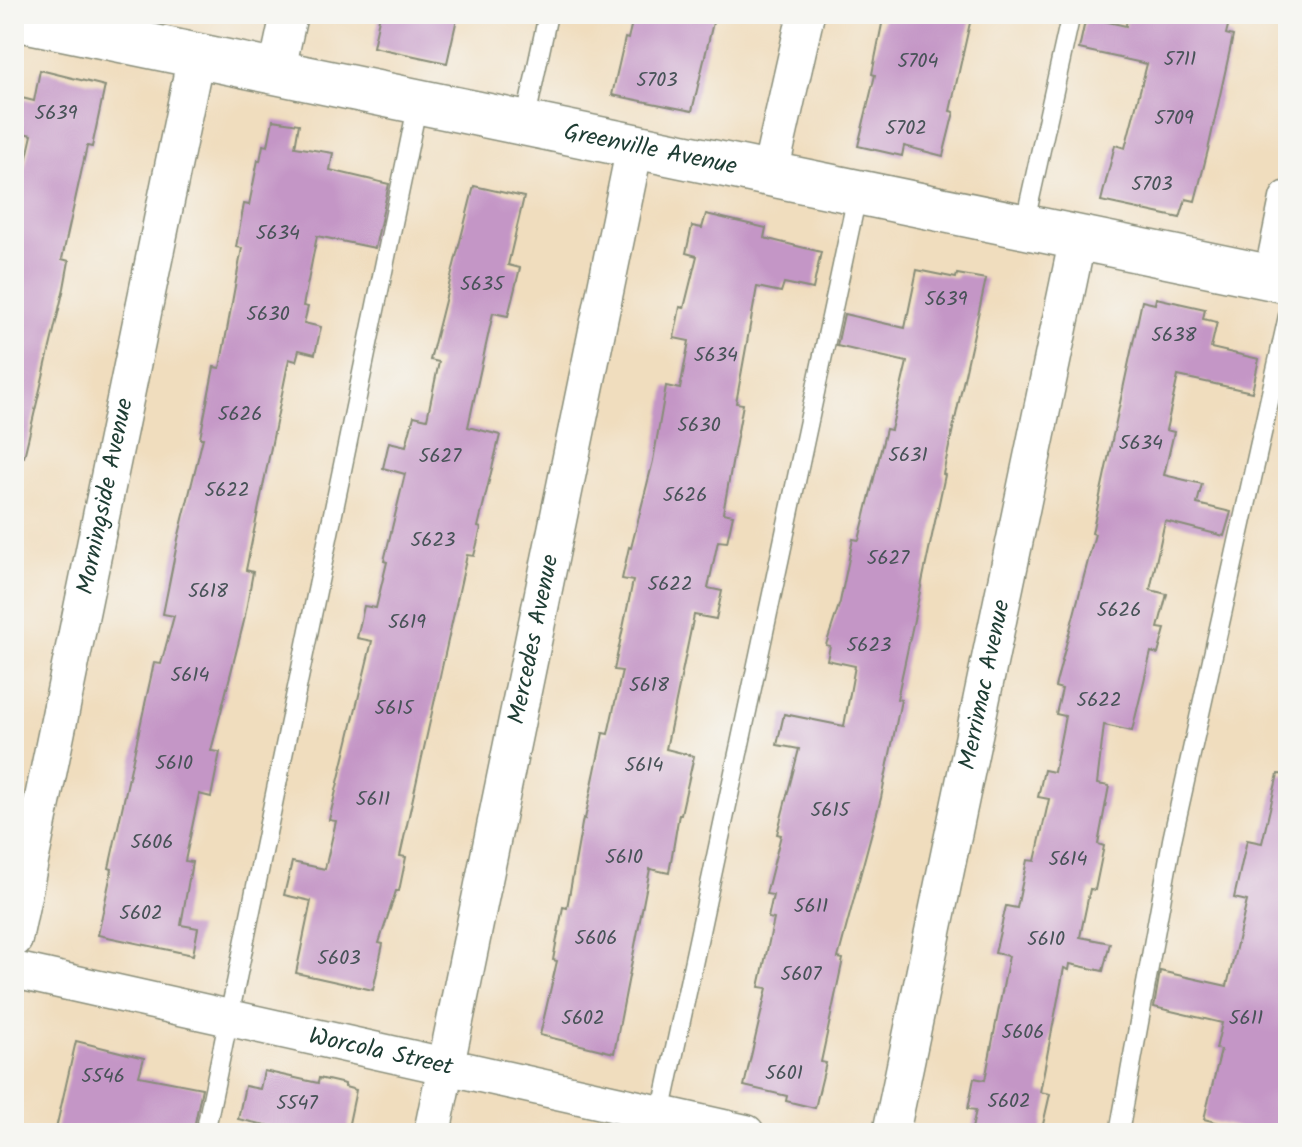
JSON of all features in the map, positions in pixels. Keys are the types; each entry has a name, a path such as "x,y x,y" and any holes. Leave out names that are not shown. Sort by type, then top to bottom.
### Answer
{"main road":[{"name":"Greenville Avenue","path":"17,17 1078,237 1283,291"}],"street":[{"path":"277,70 289,14"},
{"path":"770,173 806,14"},
{"name":"Morningside Avenue","path":"14,939 196,55"},
{"name":"Mercedes Avenue","path":"432,1133 635,146"},
{"path":"1283,291 1288,199"},
{"name":"Merrimac Avenue","path":"891,1133 1078,237"},
{"name":"Worcola Street","path":"14,970 446,1066 659,1124 746,1133"}],"lane":[{"path":"525,123 548,14"},
{"path":"1024,226 1071,14"},
{"path":"205,1133 418,100"},
{"path":"659,1124 858,191"},
{"path":"1119,1133 1172,840 1283,291"}],"building":[{"path":"380,14 458,14 447,63 373,47"},
{"path":"634,14 715,14 692,111 612,95"},
{"path":"884,14 972,14 943,156 904,146 902,156 858,146 875,75 872,74"},
{"path":"1127,14 1231,14 1226,34 1233,36 1208,150 1195,201 1186,199 1180,218 1101,201 1115,145 1125,148 1147,64 1079,49 1086,17 1126,26"},
{"path":"40,70 105,86 92,147 87,146 62,259 69,261 64,288 24,457 14,456 14,215 32,135 14,131 14,96 34,101"},
{"path":"273,120 299,124 295,147 333,153 330,170 389,184 375,248 317,236 303,306 308,307 304,323 321,327 315,354 299,350 296,361 289,359 246,570 253,572 244,621 211,751 220,752 211,797 199,794 185,861 192,862 181,925 198,928 193,955 98,935 112,869 109,868 154,663 161,664 174,616 163,614 203,438 200,438 214,367 220,368 242,248 236,247 244,204 249,205 258,160 263,145 268,146"},
{"path":"474,186 524,197 508,265 520,268 508,316 493,313 468,427 500,435 474,556 467,555 400,856 406,857 399,891 396,891 379,943 383,944 373,990 296,973 311,901 284,895 292,862 325,869 336,821 329,820 372,641 357,638 364,606 376,608 405,474 383,468 389,442 406,446 414,416 427,419 439,362 430,360"},
{"path":"706,214 766,228 764,238 821,252 813,289 784,283 781,292 757,287 736,403 743,404 723,513 733,515 727,542 718,541 708,588 722,591 716,619 694,615 666,749 694,756 679,814 669,873 650,869 614,1053 540,1035 583,818 603,733 608,734 622,671 614,670 633,581 622,579 653,461 666,386 680,389 689,341 674,338 680,307 684,308 697,256 686,253 692,226 702,228"},
{"path":"917,270 956,278 957,274 986,279 897,699 901,700 881,798 838,958 843,959 821,1062 826,1063 815,1108 786,1101 787,1096 744,1086 767,988 759,987 774,919 768,918 773,895 766,894 781,835 777,834 799,749 777,745 784,714 844,726 855,666 827,660 830,646 826,645 840,602 853,539 859,540 886,429 891,430 907,362 837,346 844,314 905,328"},
{"path":"1156,298 1205,309 1203,319 1217,322 1211,348 1259,359 1252,392 1178,376 1166,430 1174,432 1164,475 1202,484 1197,504 1231,512 1224,536 1165,521 1150,590 1167,594 1158,628 1165,629 1158,654 1151,652 1132,731 1104,725 1097,784 1109,786 1098,844 1104,846 1095,890 1090,889 1080,937 1110,943 1103,971 1070,964 1069,970 1064,968 1040,1092 1050,1094 1041,1133 971,1133 976,1110 968,1109 974,1078 985,1080 1009,956 995,953 1006,906 1017,908 1027,860 1035,861 1049,799 1038,797 1044,770 1054,772 1065,716 1056,714 1062,689 1055,687 1095,534 1092,533 1142,301 1155,304"},
{"path":"1278,774 1288,775 1288,1109 1282,1133 1258,1133 1204,1119 1221,1050 1216,1049 1222,1023 1154,1007 1160,971 1227,986 1247,901 1234,898 1247,840 1262,843"},
{"path":"76,1041 144,1058 139,1076 202,1088 193,1133 55,1133"},
{"path":"264,1071 318,1083 319,1078 356,1090 347,1133 302,1133 238,1119 245,1086 260,1089"}]}
